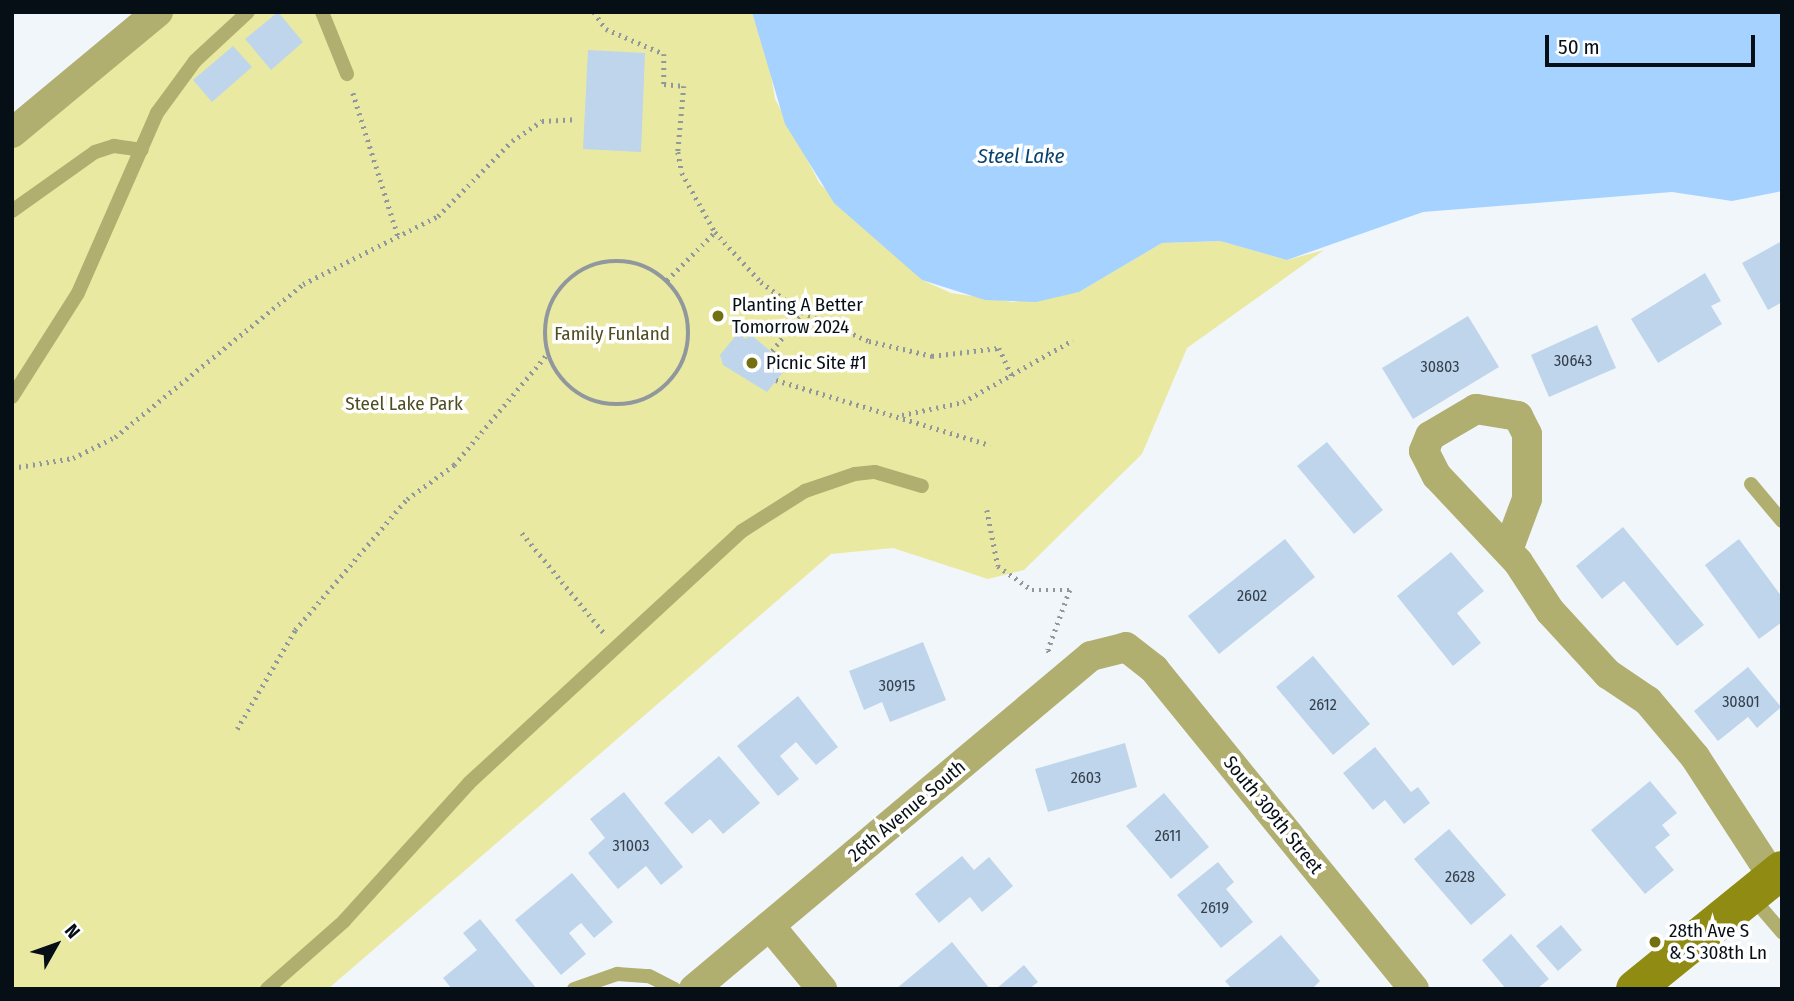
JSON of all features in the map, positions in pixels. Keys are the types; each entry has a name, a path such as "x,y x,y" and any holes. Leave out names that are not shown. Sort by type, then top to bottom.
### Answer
{"street":[{"path":"12,133 158,12"},
{"path":"1508,551 1527,499 1527,434 1518,416 1476,408 1430,436 1424,451 1437,476 1508,551 1550,611 1608,674 1648,701 1695,757 1768,880 1635,989"},
{"name":"26th Avenue South","path":"694,989 1091,656 1126,647"},
{"name":"South 309th Street","path":"1126,647 1154,669 1414,989"},
{"path":"770,926 822,989"}],"lane":[{"path":"12,397 78,293 142,150 174,88 248,12"},
{"path":"322,12 347,74"},
{"path":"12,211 95,152 114,146 142,150"},
{"path":"267,989 344,921 469,783 712,555 805,491 875,472 922,486"},
{"path":"1751,484 1782,521"},
{"path":"1768,880 1782,932"},
{"path":"574,989 617,974 649,976 675,989"}],"path":[{"path":"594,12 606,29 664,54 664,84 684,86 678,152 692,195 715,232 747,270 802,312 869,341 932,356 999,348 1012,376"},
{"path":"347,74 398,236"},
{"path":"12,468 73,458 115,437 303,284 438,216 512,141 542,121 575,119"},
{"path":"667,279 715,232"},
{"path":"237,729 295,630 407,499 454,465 548,354 550,307 579,271 624,261 667,279 689,322 689,346 665,387 645,400 597,402 575,391 548,354"},
{"path":"772,351 802,312"},
{"path":"894,415 942,411 1012,376 1073,340"},
{"path":"776,380 990,445"},
{"path":"987,510 998,566 1032,590 1070,590 1048,650 1069,674"},
{"path":"522,533 614,645"}],"green space":[{"name":"Steel Lake Park","path":"158,12 752,12 765,40 775,99 820,184 922,280 951,293 1013,302 1079,292 1162,243 1220,241 1287,260 1324,250 1187,348 1142,454 1024,570 988,579 893,548 831,554 328,989 12,989 12,133"}],"water":[{"name":"Steel Lake","path":"752,12 1782,12 1782,191 1732,201 1672,192 1423,212 1287,260 1220,241 1162,243 1079,292 1036,302 985,300 922,280 834,203 785,124"}],"building":[{"path":"278,12 303,42 271,70 245,39"},
{"path":"233,46 252,67 212,102 193,80"},
{"path":"588,50 645,53 641,152 583,149"},
{"path":"1782,241 1782,302 1768,310 1742,263"},
{"path":"1705,273 1721,301 1711,306 1722,324 1658,363 1631,319"},
{"path":"1468,316 1499,367 1413,419 1382,368"},
{"path":"1597,325 1616,368 1549,397 1531,355"},
{"name":"Picnic Site #1","path":"738,333 746,339 750,334 781,360 777,366 784,371 767,392 723,365 720,355"},
{"path":"1327,442 1383,510 1354,534 1297,466"},
{"path":"1623,527 1704,625 1677,646 1624,581 1602,599 1576,566"},
{"path":"1285,539 1315,577 1219,654 1188,616"},
{"path":"1739,539 1782,597 1782,622 1759,639 1705,565"},
{"path":"1451,552 1484,591 1457,613 1481,643 1453,666 1397,596"},
{"path":"923,642 946,700 890,722 882,702 864,710 849,671"},
{"path":"1313,656 1370,724 1333,755 1276,687"},
{"path":"1748,667 1781,707 1757,728 1748,717 1718,741 1694,711"},
{"path":"798,696 838,747 816,765 796,742 780,756 799,779 778,796 737,746"},
{"path":"1125,743 1137,787 1048,812 1035,769"},
{"path":"1375,747 1411,792 1418,787 1430,803 1404,824 1385,800 1373,810 1343,773"},
{"path":"719,756 760,803 723,834 710,819 692,834 664,803"},
{"path":"1650,781 1677,813 1662,825 1670,835 1655,847 1674,870 1645,894 1591,830"},
{"path":"624,792 683,867 661,885 646,866 618,889 588,853 605,838 590,819"},
{"path":"1164,793 1209,847 1171,879 1126,826"},
{"path":"1449,829 1506,895 1471,925 1414,859"},
{"path":"962,856 974,870 989,857 1013,886 982,912 970,897 939,923 915,894"},
{"path":"1218,862 1234,882 1226,889 1253,922 1221,948 1177,895"},
{"path":"572,873 613,922 594,938 581,923 569,933 586,954 561,975 515,920"},
{"path":"480,919 537,989 452,989 443,978 477,950 463,933"},
{"path":"1561,925 1582,950 1558,971 1536,946"},
{"path":"1511,934 1549,979 1537,989 1506,989 1482,960"},
{"path":"1281,935 1320,981 1312,989 1232,989 1225,981"},
{"path":"952,942 990,989 896,989"},
{"path":"1024,965 1038,982 1029,989 996,989"}],"place":[{"name":"Planting A Better Tomorrow 2024","path":"718,316"},
{"name":"Picnic Site #1","path":"752,363"},
{"name":"28th Ave S & S 308th Ln","path":"1655,942"}],"park label":[{"name":"Family Funland","path":"612,334"}]}
